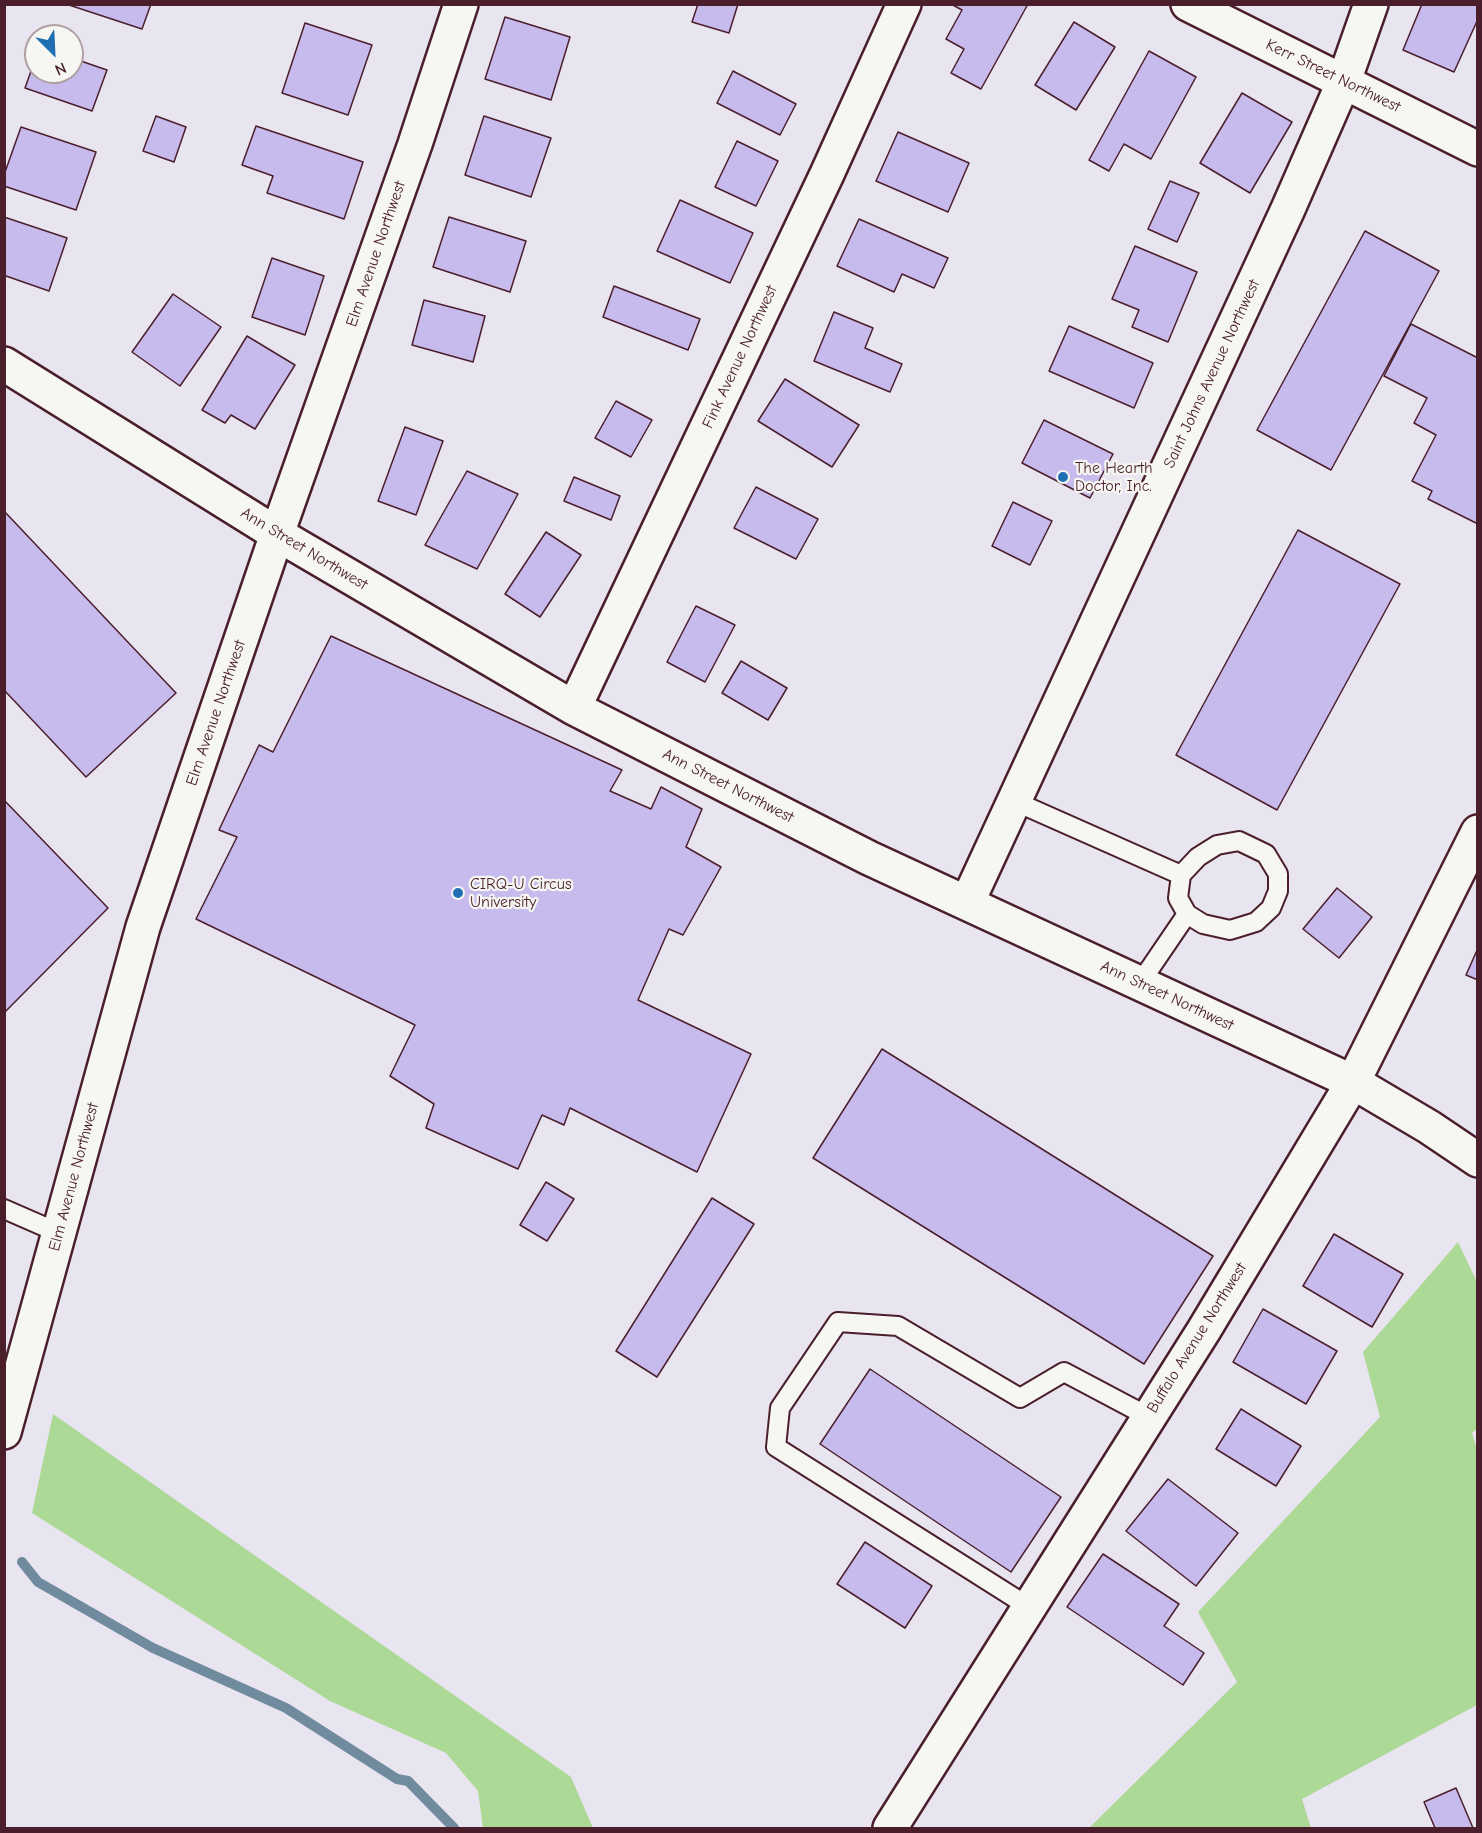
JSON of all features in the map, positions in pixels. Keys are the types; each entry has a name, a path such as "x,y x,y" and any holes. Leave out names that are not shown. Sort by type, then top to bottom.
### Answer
{"street":[{"name":"Elm Avenue Northwest","path":"4,1432 143,927 277,534 415,144 461,4"},
{"name":"Fink Avenue Northwest","path":"573,708 827,174 904,4"},
{"name":"Kerr Street Northwest","path":"1188,4 1478,149"},
{"name":"Saint Johns Avenue Northwest","path":"967,903 1288,209 1344,81 1371,4"},
{"name":"Ann Street Northwest","path":"4,364 277,534 573,708 869,858 1353,1082 1430,1127 1478,1161"},
{"name":"Buffalo Avenue Northwest","path":"890,1828 1149,1417 1353,1082 1478,832"}],"lane":[{"path":"1014,801 1181,876"},
{"path":"1239,841 1266,854 1278,874 1278,891 1271,908 1256,922 1230,930 1203,924 1187,914 1178,898 1181,876 1198,857 1217,845 1239,841"},
{"path":"1140,983 1187,914"},
{"path":"4,1209 59,1233"},
{"path":"1029,1607 776,1447 780,1408 838,1322 898,1326 1020,1398 1064,1372 1149,1417"}],"green space":[{"path":"1458,1242 1478,1284 1478,1428 1472,1433 1478,1452 1477,1705 1302,1799 1311,1828 1089,1828 1237,1682 1198,1612 1380,1417 1363,1352"},
{"path":"53,1414 571,1777 593,1828 483,1828 478,1791 446,1753 330,1701 32,1513"}],"building":[{"path":"66,4 151,4 142,29"},
{"path":"698,4 738,4 729,33 692,22"},
{"path":"951,4 1028,4 981,89 951,73 964,49 946,39 962,10"},
{"path":"1422,4 1478,4 1478,19 1454,72 1403,50"},
{"path":"505,17 570,37 551,100 485,79"},
{"path":"1074,22 1115,47 1076,110 1035,85"},
{"path":"305,23 372,45 348,115 282,93"},
{"path":"1149,51 1196,77 1151,159 1124,144 1109,171 1089,160"},
{"path":"84,62 107,70 92,111 25,88 26,84 84,84"},
{"path":"733,71 796,104 780,135 717,103"},
{"path":"1242,93 1292,122 1250,193 1200,163"},
{"path":"156,116 186,127 174,162 143,151"},
{"path":"484,116 551,138 531,197 465,175"},
{"path":"256,126 363,162 344,219 267,193 273,176 242,165"},
{"path":"21,127 96,152 76,210 4,186 4,175"},
{"path":"898,132 969,163 948,212 876,181"},
{"path":"737,141 778,161 756,206 715,187"},
{"path":"1170,181 1199,193 1177,242 1148,229"},
{"path":"680,200 753,233 730,283 657,251"},
{"path":"4,217 67,238 49,291 6,276 4,280"},
{"path":"449,217 526,241 510,292 433,267"},
{"path":"859,219 948,258 934,288 902,274 894,292 837,266"},
{"path":"1365,231 1439,271 1331,470 1257,430"},
{"path":"1135,246 1197,272 1168,342 1132,327 1139,310 1112,299"},
{"path":"272,258 324,276 305,335 252,317"},
{"path":"614,286 700,319 688,350 603,317"},
{"path":"173,294 221,327 180,386 132,352"},
{"path":"424,300 485,316 473,362 412,345"},
{"path":"834,312 873,328 865,348 902,364 890,392 814,361"},
{"path":"1411,324 1478,358 1478,524 1428,499 1432,491 1412,481 1436,435 1414,423 1427,398 1384,376"},
{"path":"1069,326 1153,363 1134,408 1049,371"},
{"path":"247,336 295,365 255,429 231,415 225,423 202,410"},
{"path":"785,379 859,425 832,467 758,421"},
{"path":"616,401 652,420 631,457 595,438"},
{"path":"1044,420 1113,454 1090,498 1022,463"},
{"path":"405,427 443,441 416,515 378,501"},
{"path":"467,471 518,494 477,569 425,545"},
{"path":"574,477 620,496 611,520 564,501"},
{"path":"756,487 818,519 796,559 734,528"},
{"path":"1013,502 1052,521 1030,565 992,546"},
{"path":"4,511 176,693 86,777 4,690"},
{"path":"1298,530 1400,584 1277,810 1176,755"},
{"path":"546,532 581,555 540,617 505,594"},
{"path":"696,606 735,625 705,682 667,662"},
{"name":"CIRQ-U Circus University","path":"331,636 622,770 610,791 651,809 661,787 702,809 686,847 721,867 683,935 669,929 638,1000 751,1054 697,1172 570,1108 564,1125 542,1115 518,1169 426,1128 434,1104 390,1076 415,1025 196,919 237,837 219,830 259,745 273,752"},
{"path":"741,661 787,688 768,720 722,693"},
{"path":"4,800 108,908 4,1013"},
{"path":"1337,888 1372,917 1339,958 1303,929"},
{"path":"1478,948 1478,980 1466,975"},
{"path":"882,1049 1213,1256 1144,1364 813,1158"},
{"path":"546,1182 574,1199 547,1241 520,1225"},
{"path":"712,1198 754,1224 657,1377 616,1351"},
{"path":"1334,1234 1403,1274 1372,1327 1303,1286"},
{"path":"1263,1309 1337,1351 1306,1404 1233,1362"},
{"path":"870,1369 1061,1497 1011,1572 820,1444"},
{"path":"1241,1409 1301,1446 1276,1486 1216,1449"},
{"path":"1168,1479 1238,1533 1196,1586 1126,1531"},
{"path":"865,1542 932,1586 905,1628 837,1584"},
{"path":"1103,1554 1179,1604 1164,1626 1204,1653 1183,1685 1067,1607"},
{"path":"1456,1788 1473,1828 1435,1828 1424,1802"}],"waterway":[{"path":"22,1562 38,1582 153,1648 286,1708 397,1779 408,1781 454,1828"}],"place":[{"name":"The Hearth Doctor, Inc.","path":"1063,477"},
{"name":"CIRQ-U Circus University","path":"458,893"}]}
